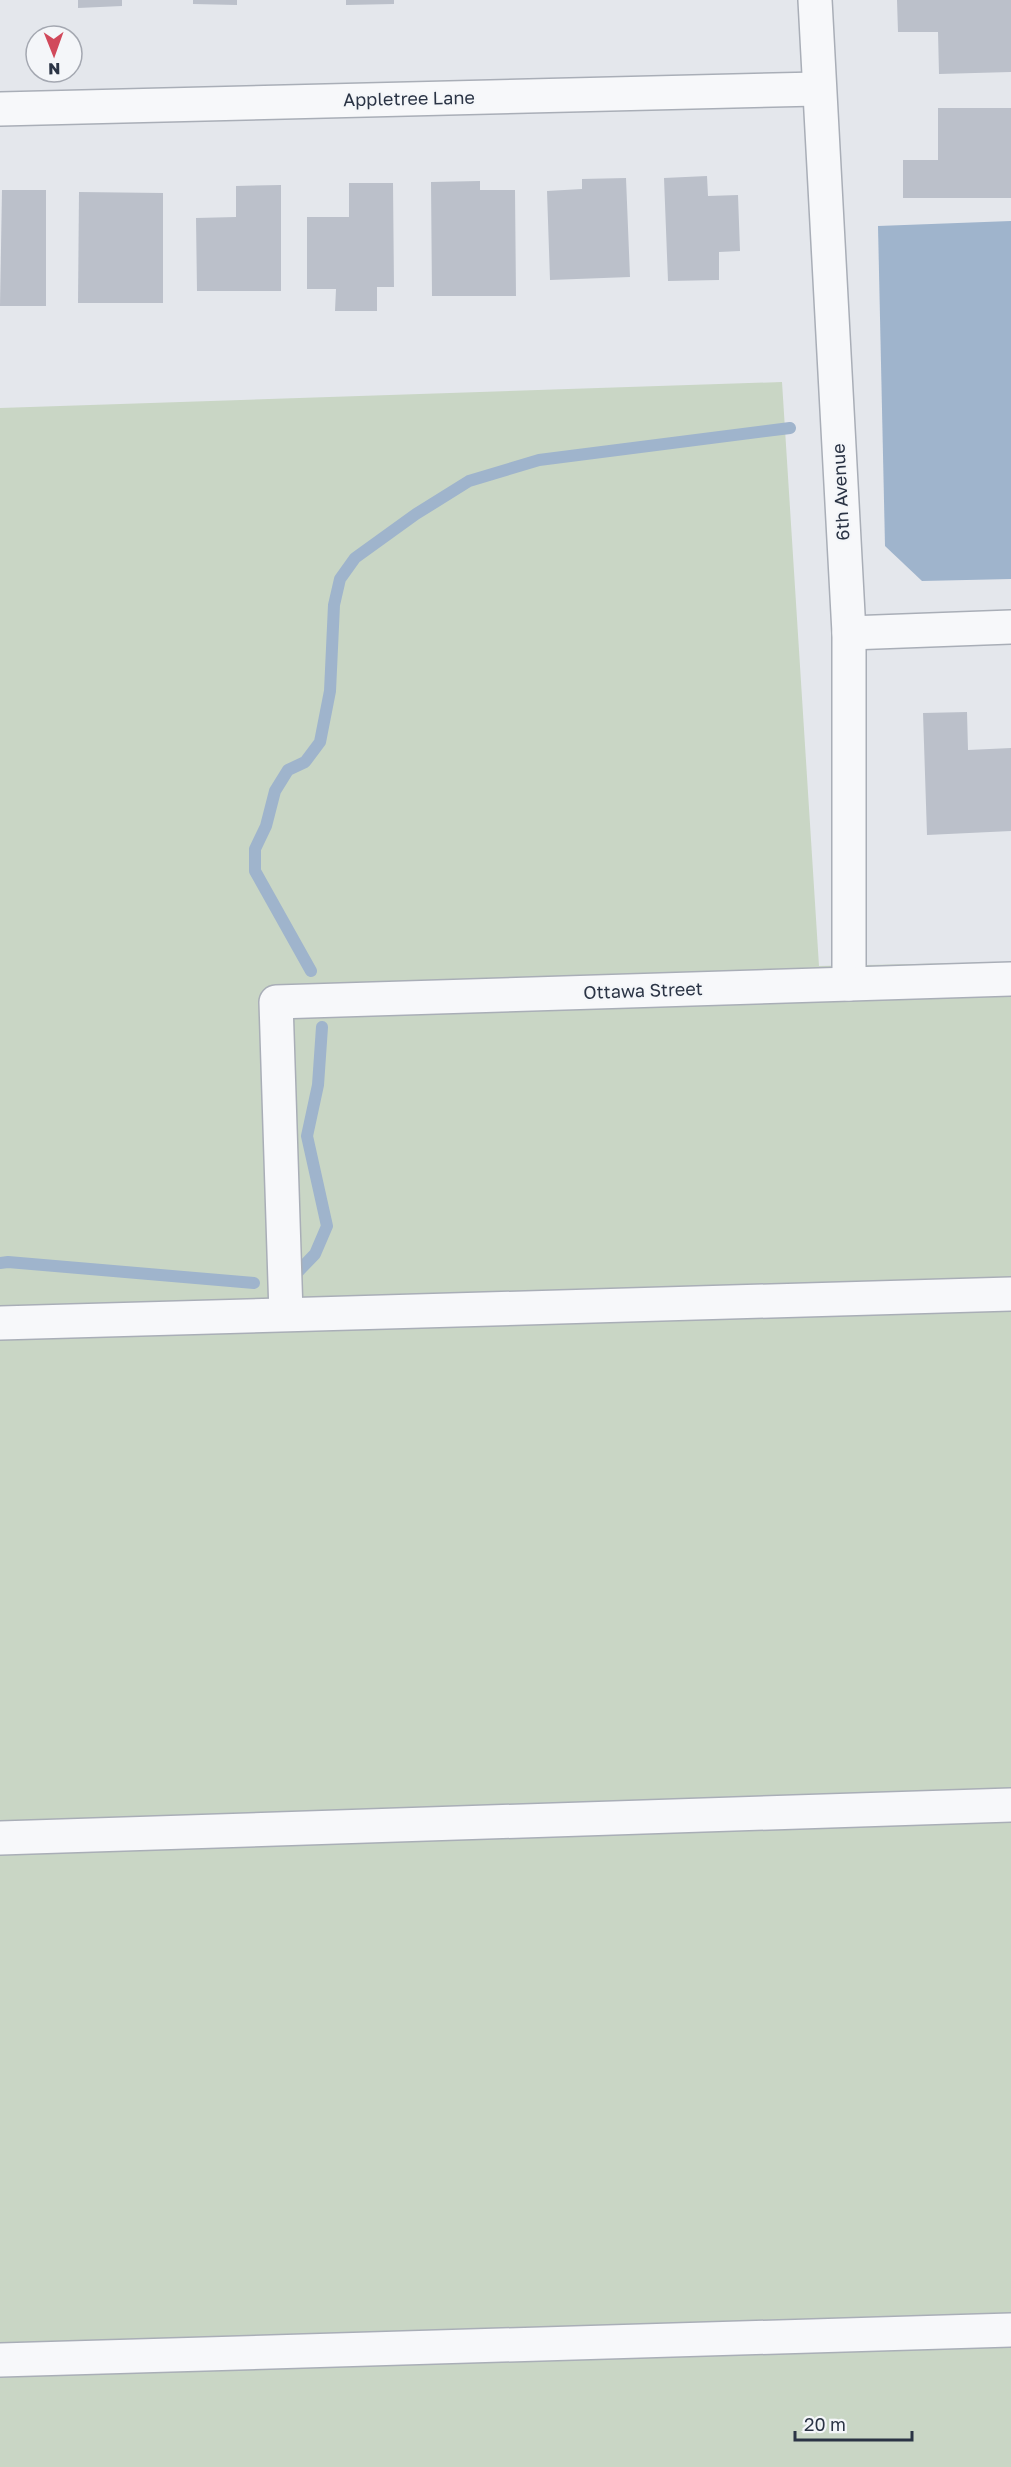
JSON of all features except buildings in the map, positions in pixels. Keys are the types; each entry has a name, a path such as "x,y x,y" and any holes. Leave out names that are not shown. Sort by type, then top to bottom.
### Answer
{"street":[{"name":"6th Avenue","path":"815,0 849,633 849,984"},
{"name":"Appletree Lane","path":"0,109 818,89"},
{"path":"849,633 1011,627"},
{"name":"Ottawa Street","path":"286,1314 276,1002 1011,979"},
{"path":"0,1323 1011,1294"},
{"path":"0,1838 1011,1805"},
{"path":"0,2360 1011,2330"}],"green space":[{"path":"782,382 819,966 1011,962 1011,2467 0,2467 0,408"}],"water":[{"path":"1011,221 1011,579 922,581 885,546 878,226"}],"waterway":[{"path":"311,971 255,871 255,849 266,826 275,791 288,770 305,762 320,742 330,691 334,605 340,579 355,558 416,514 469,481 539,460 790,428"},
{"path":"290,1280 315,1254 327,1226 307,1136 318,1085 322,1027"},
{"path":"0,1263 254,1283"}]}
